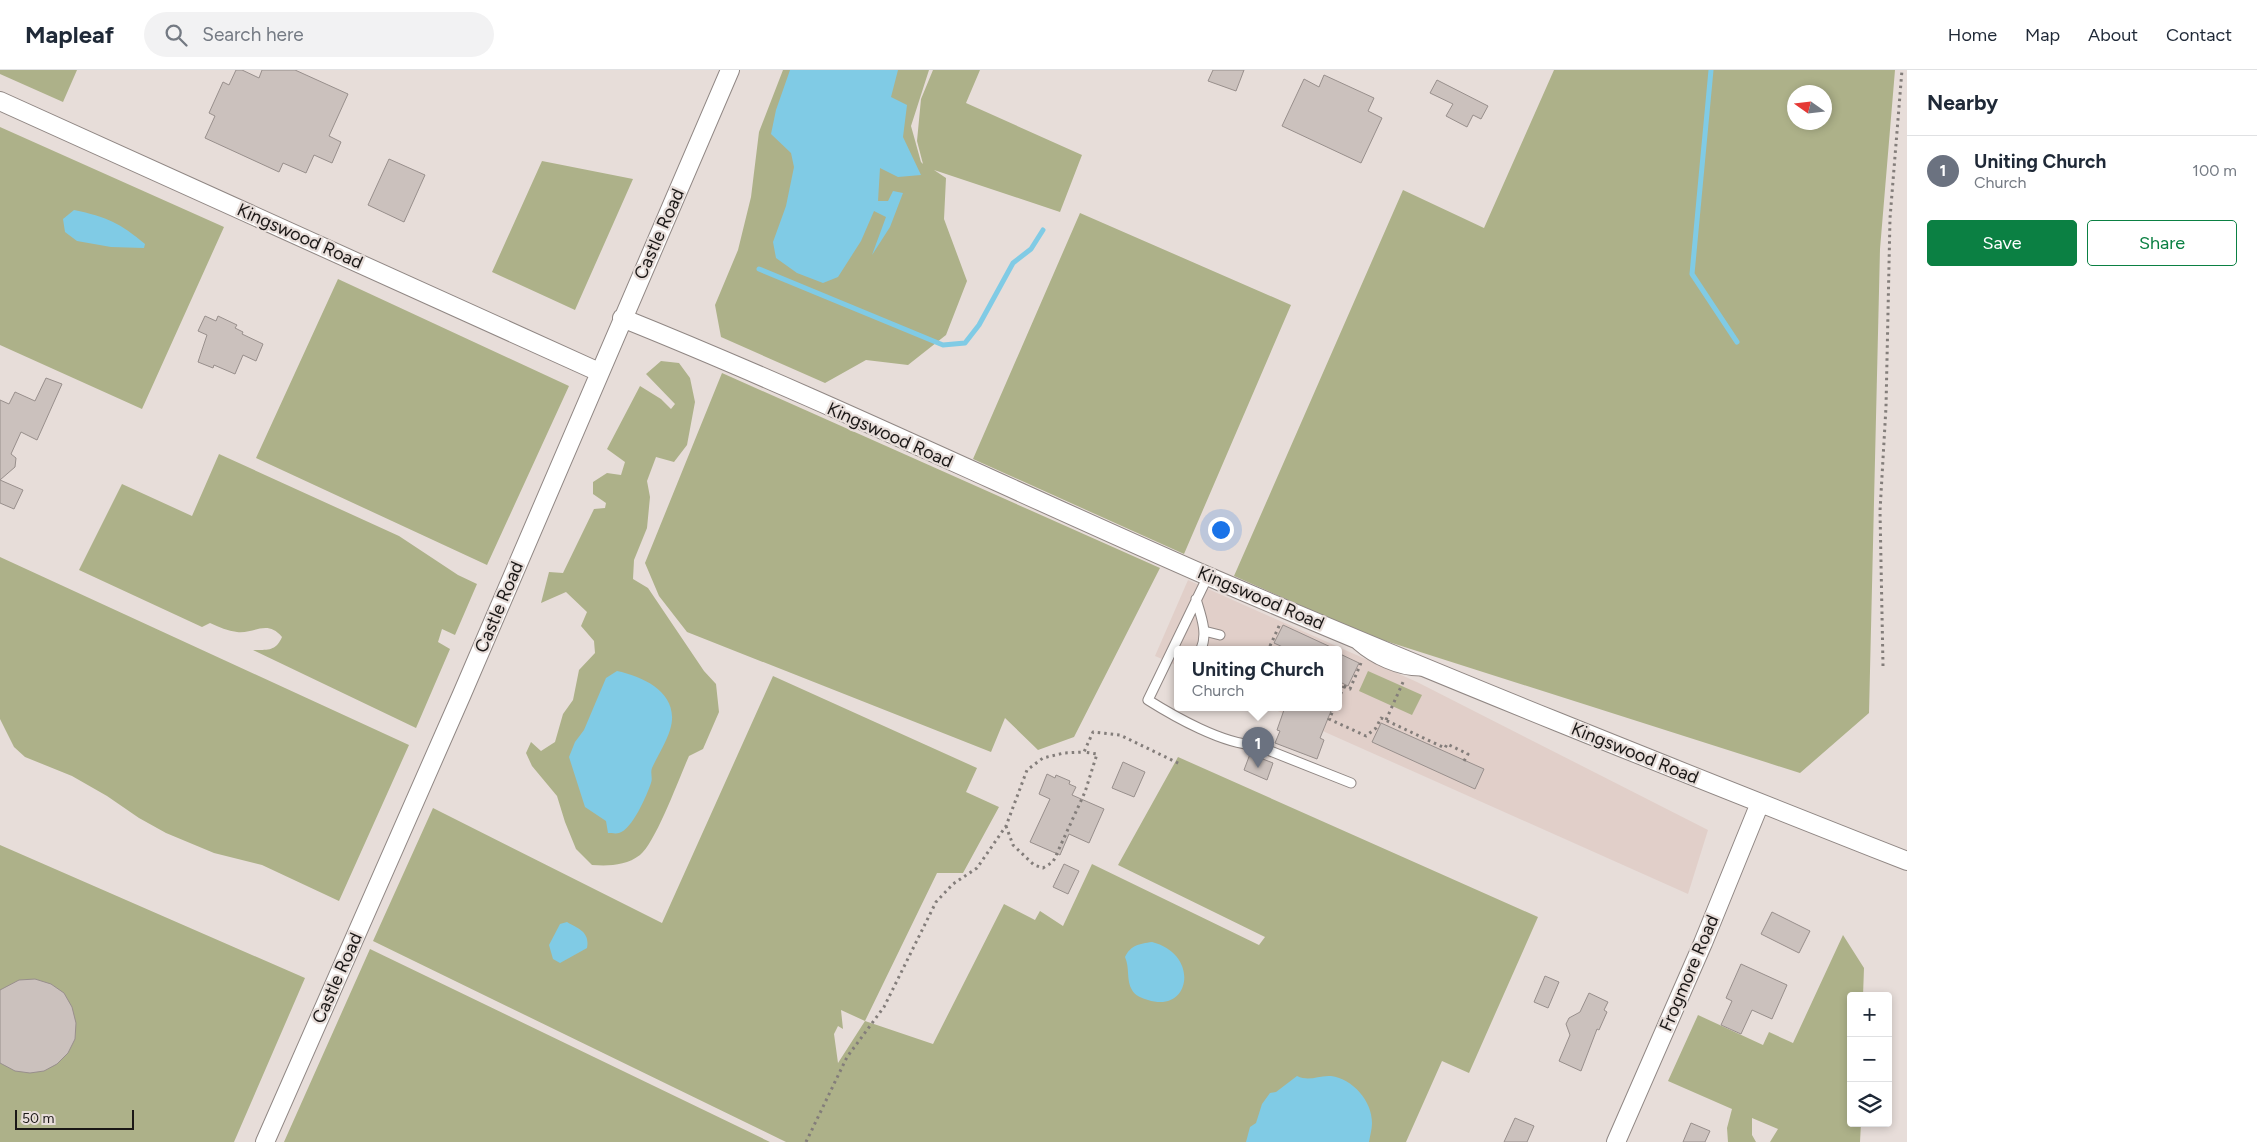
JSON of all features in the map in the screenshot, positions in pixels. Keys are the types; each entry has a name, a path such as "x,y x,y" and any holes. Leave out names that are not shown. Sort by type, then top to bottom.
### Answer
{"street":[{"name":"Castle Road","path":"265,1142 462,694 730,70"},
{"name":"Kingswood Road","path":"0,101 599,372"},
{"name":"Kingswood Road","path":"622,318 696,348 1208,576 1430,671 1907,861"},
{"name":"Frogmore Road","path":"1616,1142 1703,943 1760,803"}],"lane":[{"path":"1174,646 1208,576"},
{"path":"1196,600 1204,631 1202,646"},
{"path":"1181,646 1179,641 1184,626"},
{"path":"1204,631 1220,635"},
{"path":"1174,647 1148,700 1180,721 1244,744 1256,745 1351,783"}],"path":[{"path":"1883,666 1880,511 1886,407 1890,218 1902,70"},
{"path":"1271,646 1269,645 1281,622"},
{"path":"1342,691 1344,686 1350,689 1362,662"},
{"path":"1386,720 1406,677"},
{"path":"1333,711 1329,719 1366,736 1376,728 1381,718 1445,748 1447,744 1468,754 1464,761"},
{"path":"1084,752 1093,732 1120,735 1180,764"},
{"path":"806,1142 847,1057 884,1007 936,902 953,884 977,868 1006,826 1027,770 1042,758 1064,753 1084,752 1097,754 1085,792 1053,862 1043,868 1034,865 1013,845 1006,826"}],"shaded area":[{"path":"1188,580 1336,646 1174,646 1174,664 1155,656"},
{"path":"1342,649 1417,682 1708,830 1688,894 1278,711 1342,711"}],"green space":[{"path":"0,70 77,70 63,102 0,74"},
{"path":"783,70 929,70 911,126 923,164 917,141 921,99 933,70 980,70 966,103 1082,155 1060,212 934,170 946,178 944,219 967,281 946,335 908,365 866,360 825,383 721,337 715,305 738,250 751,197 759,132"},
{"path":"1554,70 1895,70 1880,249 1869,713 1800,773 1370,636 1234,576 1403,190 1484,228"},
{"path":"0,127 224,227 142,409 0,345"},
{"path":"542,161 633,179 575,310 492,272"},
{"path":"1080,213 1291,305 1184,554 973,459"},
{"path":"338,279 569,386 487,565 256,458"},
{"path":"661,361 679,363 690,378 695,402 687,445 674,462 656,457 647,481 650,497 647,528 634,560 633,579 648,588 704,671 716,684 719,712 703,749 689,756 660,824 646,848 635,859 623,863 592,865 576,849 557,796 532,766 526,753 531,742 541,751 555,742 563,714 573,700 579,670 595,653 594,641 581,626 587,612 566,592 541,603 549,572 563,573 594,509 605,508 606,503 593,494 593,482 607,473 621,475 625,462 607,449 640,386 661,399 671,409 675,404 646,374"},
{"path":"722,373 1160,568 1074,737 1038,750 1005,718 991,752 687,632 659,596 645,563"},
{"path":"219,454 399,536 458,575 477,584 455,635 442,629 438,642 450,649 416,728 253,650 271,649 280,642 282,637 271,629 261,628 237,632 210,623 202,627 79,570 122,484 192,516"},
{"path":"0,557 409,745 339,901 262,865 214,853 166,833 72,776 25,757 14,747 0,719"},
{"path":"1368,671 1422,695 1412,715 1359,691"},
{"path":"773,676 977,768 966,792 999,807 963,873 937,873 865,1021 933,1044 1004,904 1035,920 1040,911 1063,926 1092,864 1259,945 1265,937 1118,865 1178,757 1538,917 1469,1073 1442,1061 1406,1142 786,1142 373,941 433,808 662,923","holes":["841,1010 865,1021 838,1063 834,1034 838,1026 843,1029"]},
{"path":"0,845 305,978 234,1142 0,1142"},
{"path":"1843,935 1864,968 1863,992 1847,992 1847,1127 1861,1127 1860,1142 1770,1142 1778,1129 1752,1118 1752,1135 1756,1142 1728,1142 1727,1128 1732,1109 1668,1081 1698,1015 1763,1045 1769,1032 1793,1043"},
{"path":"370,949 770,1142 284,1142"}],"water":[{"path":"790,70 898,70 891,97 907,105 903,137 921,175 898,177 880,168 878,201 888,201 893,191 903,193 890,227 872,255 886,217 874,211 861,241 838,277 823,283 797,273 776,258 773,242 786,206 794,167 791,153 771,134 776,110"},
{"path":"74,210 96,215 120,226 145,244 144,248 111,247 77,241 65,232 63,219"},
{"path":"617,671 639,678 658,690 666,698 672,718 668,735 652,768 652,781 643,803 629,826 619,833 608,833 606,821 585,807 569,757 575,742 584,730 606,678"},
{"path":"567,922 583,932 587,938 587,948 560,963 553,959 549,945 560,924"},
{"path":"1152,942 1167,949 1178,958 1183,969 1184,981 1181,991 1174,999 1162,1002 1148,1000 1141,998 1132,990 1125,957 1136,946"},
{"path":"1297,1076 1310,1078 1331,1076 1354,1086 1369,1107 1372,1125 1369,1142 1246,1142 1250,1127 1256,1123 1262,1104 1270,1093 1276,1092"}],"building":[{"path":"236,70 242,70 259,78 262,70 295,70 348,94 329,136 341,142 332,163 314,155 306,173 283,163 279,172 205,138 215,116 209,113 223,82 229,85"},
{"path":"1213,70 1244,70 1236,91 1208,81"},
{"path":"1324,75 1374,98 1368,111 1382,118 1361,163 1282,126 1304,79 1319,87"},
{"path":"1437,80 1488,106 1481,119 1473,115 1467,127 1446,116 1453,104 1430,93"},
{"path":"389,159 425,175 404,222 368,205"},
{"path":"205,316 216,321 218,316 237,325 235,328 243,332 242,334 263,344 256,361 243,355 235,374 214,365 213,368 198,362 207,335 198,331"},
{"path":"46,378 62,384 37,440 21,432 11,454 16,458 15,467 0,480 0,400 9,404 15,392 35,401"},
{"path":"0,480 23,490 14,509 0,503"},
{"path":"1283,625 1328,646 1280,646 1274,643"},
{"path":"1342,655 1359,663 1348,686 1342,683"},
{"path":"1284,711 1331,711 1320,738 1324,740 1317,759 1275,743 1280,731 1277,730"},
{"path":"1381,723 1484,769 1475,789 1372,742"},
{"path":"1250,754 1273,763 1267,780 1244,770"},
{"path":"1123,762 1145,772 1134,797 1112,788"},
{"path":"1047,774 1055,778 1056,775 1070,781 1069,784 1076,787 1072,795 1104,809 1089,843 1069,834 1060,855 1030,842 1050,799 1039,794"},
{"path":"1064,864 1079,871 1068,894 1053,887"},
{"path":"1772,912 1810,931 1799,953 1761,934"},
{"path":"1741,964 1787,985 1772,1019 1752,1010 1741,1034 1721,1025 1732,1001 1726,998"},
{"path":"1545,976 1559,982 1548,1008 1534,1002"},
{"path":"35,979 51,984 64,993 72,1007 76,1023 75,1039 68,1053 57,1064 44,1071 30,1073 15,1071 0,1063 0,990 19,980"},
{"path":"1589,993 1608,1002 1604,1010 1607,1012 1599,1030 1597,1029 1581,1071 1559,1061 1570,1035 1566,1024 1569,1018 1580,1012"},
{"path":"1515,1118 1534,1126 1527,1142 1504,1142"},
{"path":"1691,1123 1710,1131 1705,1142 1683,1142"}],"waterway":[{"path":"1711,70 1692,274 1737,342"},
{"path":"759,269 943,345 965,343 979,325 1013,263 1031,249 1043,230"}],"place":[{"name":"Uniting Church","path":"1258,768"}]}
